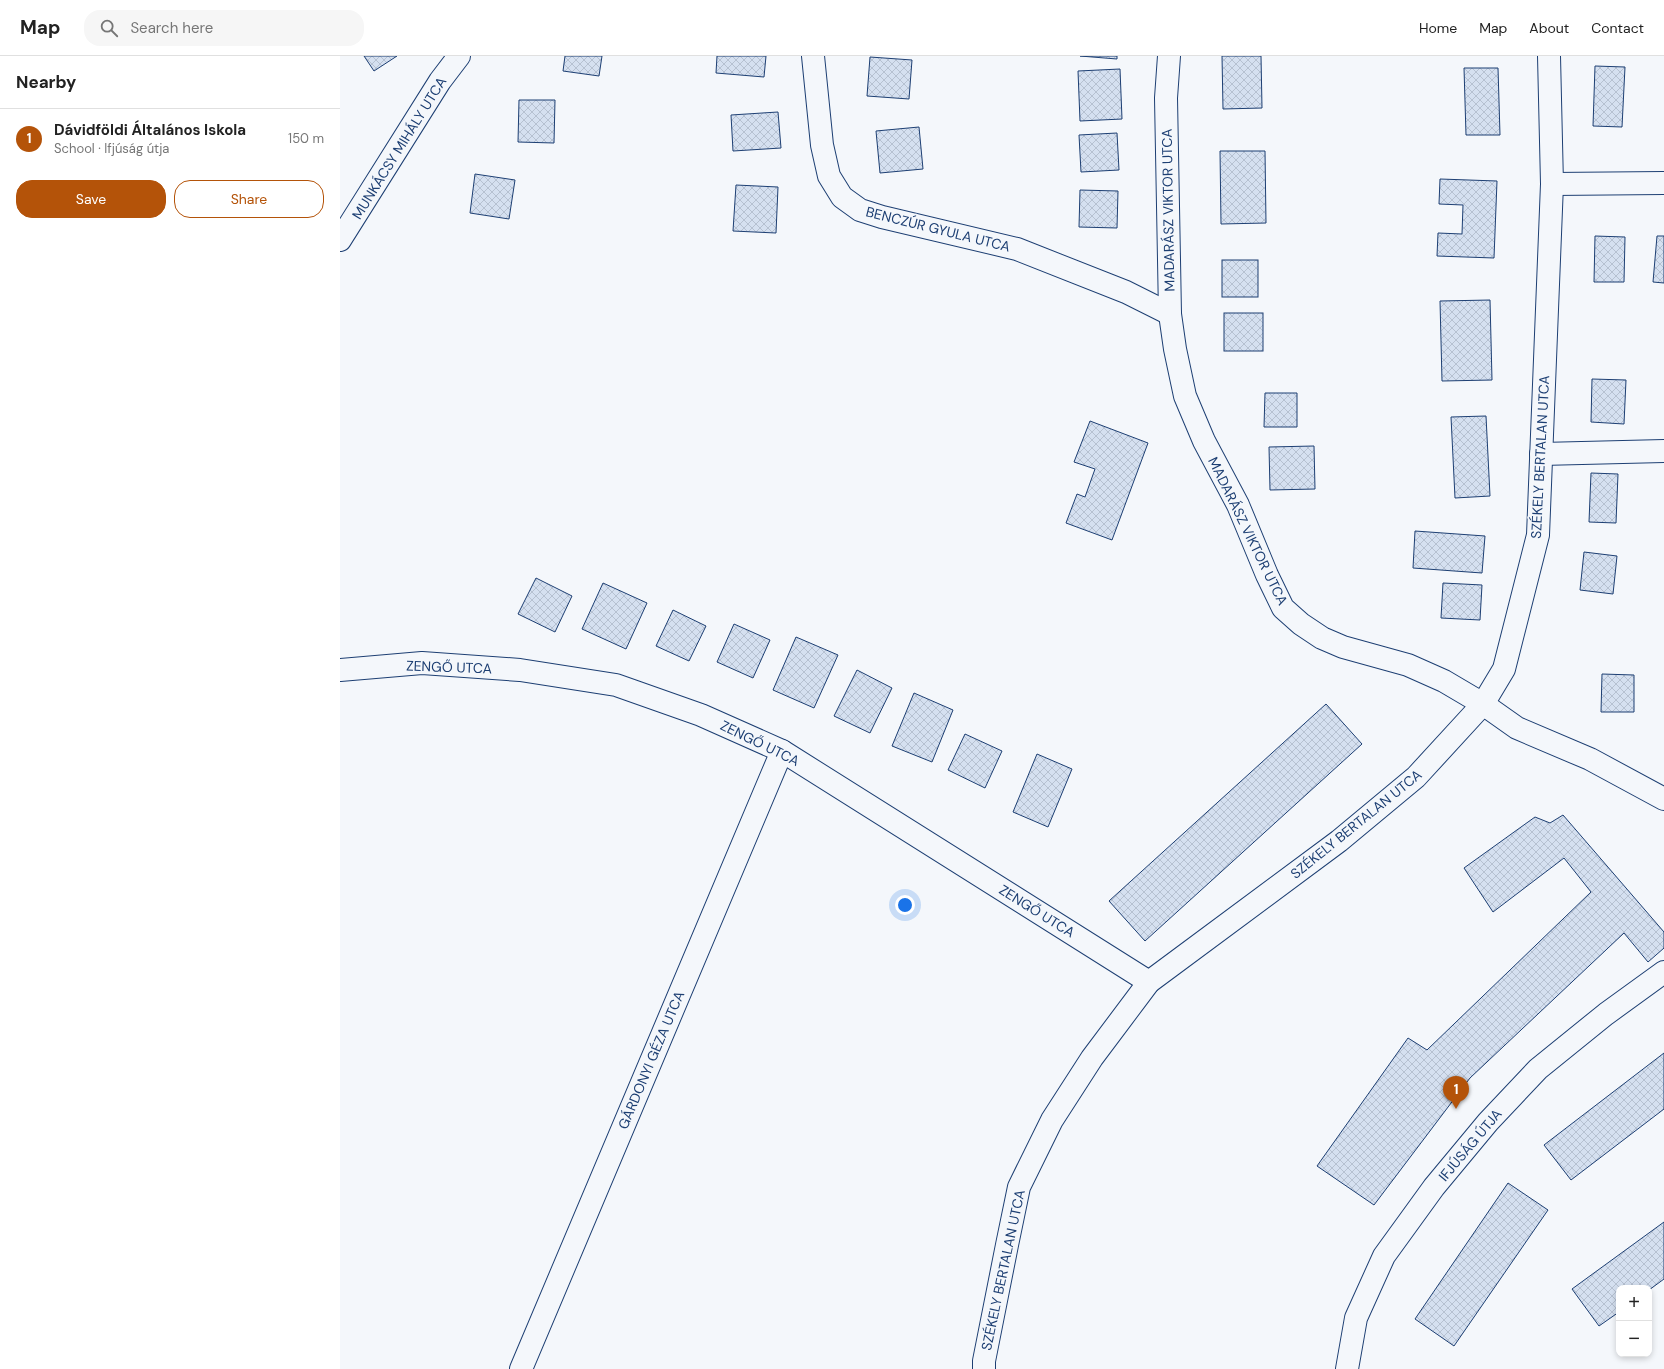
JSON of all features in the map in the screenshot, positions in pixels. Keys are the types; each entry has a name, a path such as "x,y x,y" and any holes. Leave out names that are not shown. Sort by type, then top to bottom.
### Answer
{"street":[{"name":"MUNKÁCSY MIHÁLY UTCA","path":"340,240 440,81 459,56"},
{"name":"BENCZÚR GYULA UTCA","path":"814,56 822,145 829,176 842,197 860,210 882,217 1017,249 1126,292 1170,314"},
{"name":"MADARÁSZ VIKTOR UTCA","path":"1169,56 1166,98 1170,314 1175,349 1185,396 1204,441 1238,505 1267,575 1283,608 1301,624 1322,638 1343,647 1408,665 1444,681 1483,704 1517,728 1590,759 1664,799"},
{"name":"SZÉKELY BERTALAN UTCA","path":"984,1369 984,1361 1019,1187 1052,1120 1092,1058 1150,982 1339,841 1416,777 1483,704 1504,669 1538,535 1552,184 1549,56"},
{"path":"1552,184 1664,183"},
{"path":"1541,454 1664,451"},
{"name":"ZENGŐ UTCA","path":"340,670 422,663 520,670 616,685 701,715 782,751 1150,982"},
{"name":"GÁRDONYI GÉZA UTCA","path":"521,1369 782,751"},
{"name":"IFJÚSÁG ÚTJA","path":"1348,1369 1356,1318 1384,1256 1434,1187 1488,1122 1538,1069 1606,1014 1664,972"}],"building":[{"path":"364,56 397,56 374,71"},
{"path":"565,56 602,56 599,76 563,71"},
{"path":"717,56 766,56 764,77 716,73"},
{"path":"1080,56 1117,56 1117,59"},
{"path":"1222,56 1261,56 1262,108 1223,109"},
{"path":"870,57 912,60 909,99 867,96"},
{"path":"1595,66 1625,67 1622,127 1593,126"},
{"path":"1464,68 1498,68 1500,135 1466,135"},
{"path":"1120,69 1122,119 1080,121 1078,71"},
{"path":"519,100 555,100 554,143 518,142"},
{"path":"778,112 781,148 733,151 731,115"},
{"path":"919,127 923,169 880,173 876,131"},
{"path":"1117,133 1119,170 1081,172 1079,135"},
{"path":"1220,151 1265,151 1266,223 1221,224"},
{"path":"475,174 515,180 509,219 470,213"},
{"path":"1440,179 1497,181 1494,258 1437,256 1438,233 1462,234 1463,205 1439,204"},
{"path":"736,185 778,187 776,233 733,231"},
{"path":"1080,190 1118,191 1117,228 1079,227"},
{"path":"1595,236 1625,237 1624,282 1594,282"},
{"path":"1657,236 1664,236 1664,283 1653,282"},
{"path":"1222,260 1258,260 1258,297 1222,297"},
{"path":"1490,300 1492,380 1442,381 1440,301"},
{"path":"1224,313 1263,313 1263,351 1224,351"},
{"path":"1592,379 1626,380 1624,424 1591,422"},
{"path":"1265,393 1297,393 1297,427 1264,427"},
{"path":"1486,416 1490,496 1455,498 1451,417"},
{"path":"1090,421 1148,443 1112,540 1066,523 1077,494 1085,497 1095,469 1074,462"},
{"path":"1314,446 1315,489 1270,490 1269,447"},
{"path":"1591,473 1618,474 1616,523 1589,522"},
{"path":"1415,531 1485,536 1482,573 1413,568"},
{"path":"1584,552 1617,556 1613,594 1580,590"},
{"path":"536,578 572,596 555,632 518,614"},
{"path":"603,583 647,603 626,649 582,629"},
{"path":"1443,583 1482,585 1480,620 1441,618"},
{"path":"673,610 706,626 689,661 656,646"},
{"path":"734,624 770,640 753,678 717,662"},
{"path":"796,637 838,655 814,708 773,690"},
{"path":"857,670 892,688 870,733 834,716"},
{"path":"1602,674 1634,675 1634,712 1601,712"},
{"path":"914,693 953,710 932,762 892,746"},
{"path":"1326,704 1362,744 1145,941 1109,901"},
{"path":"965,734 1002,751 985,788 948,770"},
{"path":"1037,754 1072,769 1048,827 1013,812"},
{"path":"1563,815 1664,932 1664,948 1648,962 1624,933 1470,1078 1374,1205 1317,1166 1408,1038 1427,1050 1591,892 1564,858 1493,912 1464,868 1535,817 1550,823"},
{"path":"1664,1053 1664,1109 1571,1180 1544,1145"},
{"path":"1508,1183 1548,1210 1454,1346 1415,1319"},
{"path":"1664,1222 1664,1279 1652,1288 1652,1285 1616,1285 1616,1314 1599,1326 1572,1289"}],"place":[{"name":"Dávidföldi Általános Iskola","path":"1456,1109"}]}
